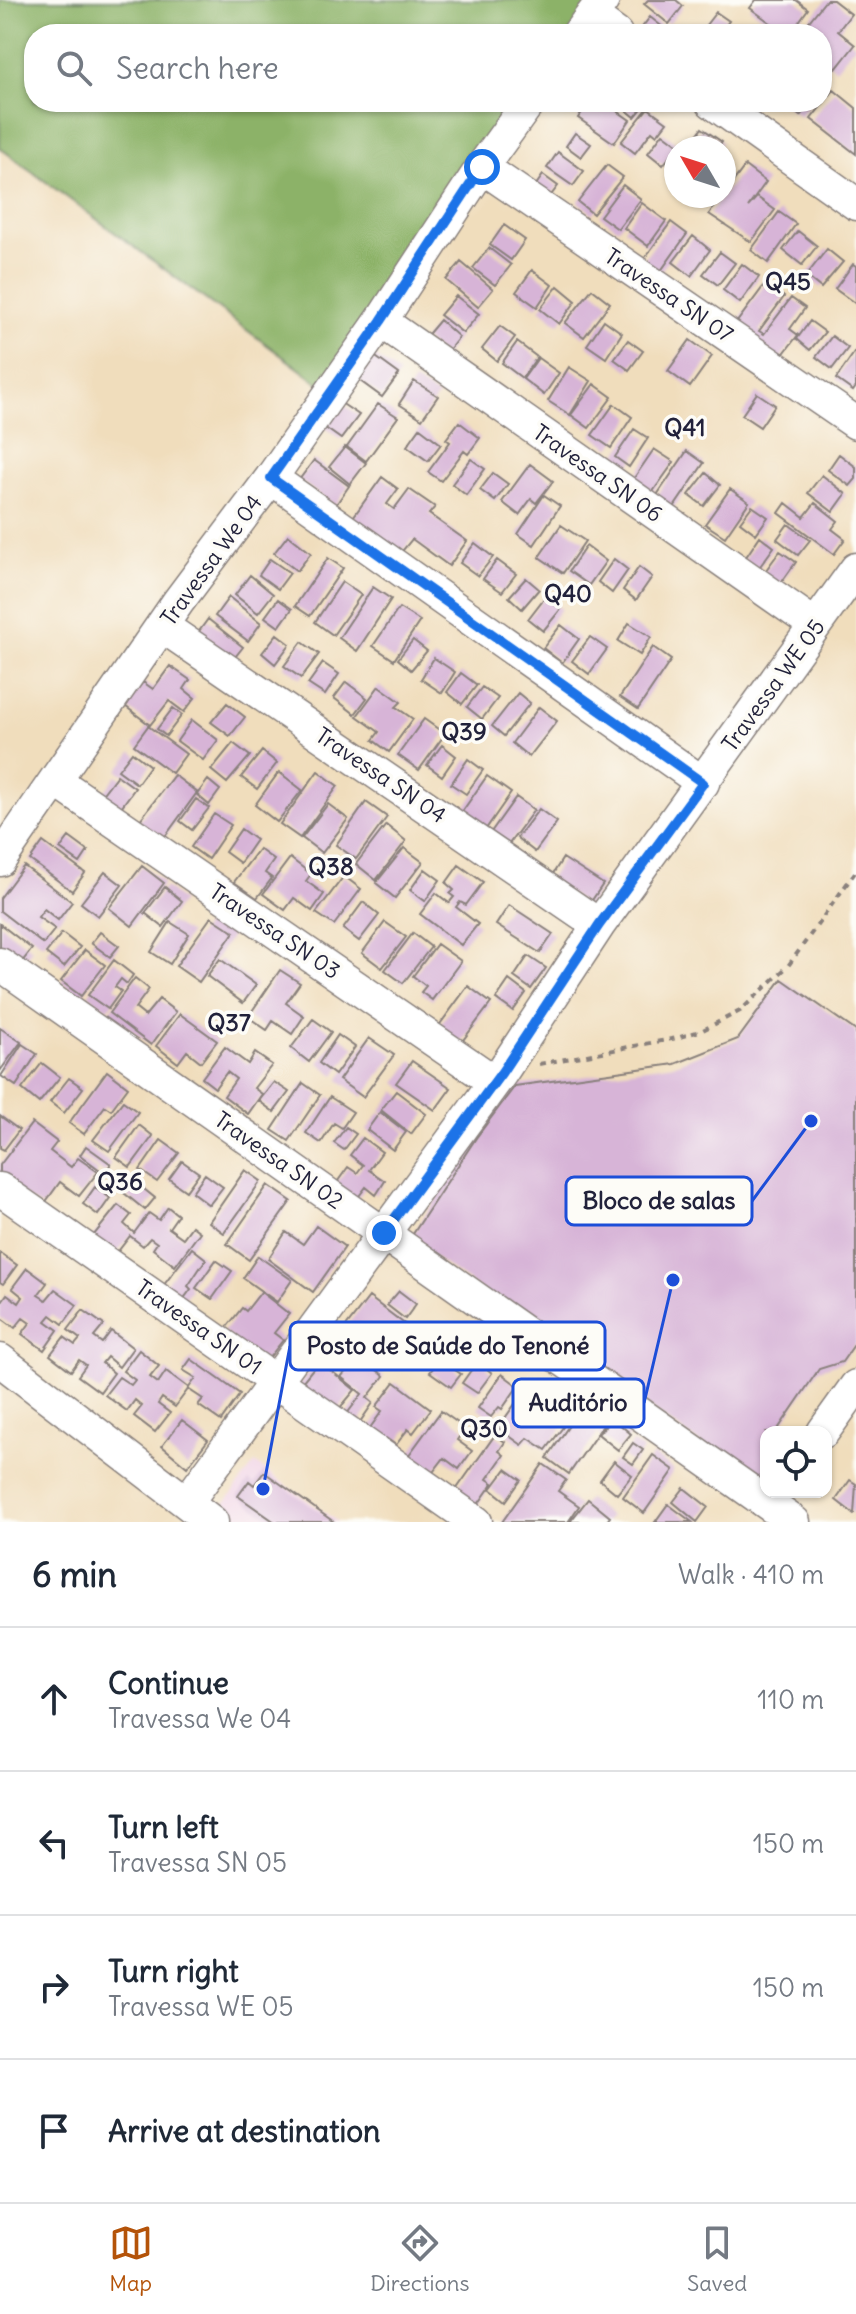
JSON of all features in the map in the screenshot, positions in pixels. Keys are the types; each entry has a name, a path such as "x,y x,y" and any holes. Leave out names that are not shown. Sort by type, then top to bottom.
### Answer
{"street":[{"name":"Travessa We 04","path":"0,860 162,626 381,321 522,112"},
{"path":"726,112 856,204"},
{"name":"Travessa SN 07","path":"482,167 856,423"},
{"name":"Travessa SN 06","path":"381,321 815,625"},
{"path":"271,478 703,783"},
{"name":"Travessa WE 05","path":"187,1502 497,1076 599,925 856,569"},
{"name":"Travessa SN 04","path":"162,626 599,925"},
{"name":"Travessa SN 03","path":"56,781 497,1076"},
{"name":"Travessa SN 02","path":"0,964 776,1510"},
{"name":"Travessa SN 01","path":"0,1189 476,1522"},
{"path":"0,1360 212,1522"},
{"path":"827,1426 856,1386"}],"path":[{"path":"497,1076 648,1045 703,1030 740,1011 788,966 856,871"}],"shaded area":[{"path":"255,1463 338,1522 225,1522 216,1515"}],"green space":[{"path":"0,0 603,0 586,24 24,24 24,112 525,112 331,392 0,148"}],"building":[{"path":"648,0 676,0 683,6 669,24 644,4"},
{"path":"756,0 796,0 808,9 797,24 772,24 750,8"},
{"path":"826,0 833,0 851,14 838,31 855,45 836,69 832,66 832,24 807,24"},
{"path":"716,12 729,21 727,24 707,24"},
{"path":"650,17 659,24 645,24"},
{"path":"834,90 856,108 856,154 811,119 817,112 832,112"},
{"path":"582,112 619,112 630,120 614,143 578,118"},
{"path":"645,112 653,112 667,122 657,135 652,131 635,153 621,142"},
{"path":"702,128 713,136 696,136"},
{"path":"575,133 591,144 581,157 566,146"},
{"path":"663,133 667,136 664,136 663,165 648,153"},
{"path":"558,152 584,171 573,186 547,168"},
{"path":"607,165 623,177 593,214 578,202"},
{"path":"745,166 766,182 748,207 757,197 775,210 751,242 709,214 714,208 736,208 736,178"},
{"path":"543,175 558,186 545,203 531,192"},
{"path":"623,185 641,199 618,229 600,216"},
{"path":"642,203 666,221 648,246 624,228"},
{"path":"779,212 796,224 768,263 751,250"},
{"path":"671,222 687,234 653,282 636,270"},
{"path":"504,225 525,240 511,260 490,245"},
{"path":"798,231 817,246 802,265 783,250"},
{"path":"693,236 710,250 691,276 673,262"},
{"path":"489,248 511,265 495,285 473,268"},
{"path":"827,249 843,262 821,288 806,276"},
{"path":"720,252 735,263 718,285 703,274"},
{"path":"461,262 493,289 478,307 446,280"},
{"path":"742,264 759,277 740,303 723,290"},
{"path":"853,264 856,266 856,304 835,289"},
{"path":"532,270 552,285 537,307 516,292"},
{"path":"766,283 784,297 759,331 764,334 791,298 805,308 790,329 798,335 778,361 737,322"},
{"path":"558,286 576,301 559,324 540,309"},
{"path":"592,289 610,303 584,337 565,323"},
{"path":"456,296 479,314 463,333 440,315"},
{"path":"440,320 459,337 444,356 424,339"},
{"path":"604,320 622,333 606,358 587,345"},
{"path":"810,321 825,332 810,350 797,339"},
{"path":"500,326 515,337 497,361 482,349"},
{"path":"832,336 848,348 832,369 816,357"},
{"path":"628,340 643,351 629,370 614,359"},
{"path":"690,340 712,356 690,387 668,371"},
{"path":"517,342 537,357 522,378 502,363"},
{"path":"856,350 856,387 853,391 836,379"},
{"path":"373,355 399,374 382,397 356,378"},
{"path":"538,358 559,373 544,395 523,379"},
{"path":"569,367 591,381 570,415 548,401"},
{"path":"414,381 438,396 422,419 399,404"},
{"path":"594,384 612,397 589,428 571,415"},
{"path":"757,393 775,405 760,427 742,415"},
{"path":"341,403 359,415 341,439 324,427"},
{"path":"378,404 398,417 366,461 347,447"},
{"path":"614,404 632,417 611,448 592,435"},
{"path":"459,422 480,438 468,454 464,451 441,481 428,472 450,442 446,439"},
{"path":"420,428 441,444 428,461 407,446"},
{"path":"634,429 648,438 629,467 615,457"},
{"path":"345,447 366,463 350,484 329,467"},
{"path":"654,449 674,462 649,497 630,484"},
{"path":"687,451 704,463 670,513 653,501"},
{"path":"839,454 856,467 856,479 850,486 828,470"},
{"path":"471,459 485,469 466,495 452,484"},
{"path":"314,460 349,486 335,506 299,480"},
{"path":"530,464 553,481 536,503 531,499 519,515 502,502"},
{"path":"493,473 508,484 495,501 480,490"},
{"path":"706,473 720,485 704,506 689,495"},
{"path":"822,475 846,494 833,512 808,493"},
{"path":"382,477 398,489 387,504 394,509 409,489 435,507 429,514 467,541 449,566 412,539 399,555 351,520"},
{"path":"730,489 749,502 725,537 705,524"},
{"path":"544,495 560,506 534,545 518,534"},
{"path":"786,503 804,517 815,503 838,521 832,529 845,539 834,554 779,513"},
{"path":"752,506 768,517 756,534 740,522"},
{"path":"788,524 810,540 798,555 777,539"},
{"path":"561,525 585,541 563,573 539,557"},
{"path":"288,535 311,553 297,571 274,553"},
{"path":"760,536 774,547 758,569 744,560"},
{"path":"475,543 493,557 478,576 460,563"},
{"path":"586,546 606,561 589,585 569,571"},
{"path":"780,551 796,562 779,586 763,574"},
{"path":"328,558 343,568 310,616 295,606"},
{"path":"270,559 290,573 278,589 259,575"},
{"path":"614,559 628,570 612,593 598,582"},
{"path":"497,560 516,574 502,592 483,579"},
{"path":"639,567 652,577 636,600 623,590"},
{"path":"250,575 273,594 258,613 235,595"},
{"path":"526,578 539,589 522,609 509,597"},
{"path":"342,582 361,595 333,635 315,622"},
{"path":"373,587 391,599 357,651 339,638"},
{"path":"229,597 261,623 248,641 215,616"},
{"path":"545,597 561,609 543,631 528,619"},
{"path":"278,599 292,609 279,627 265,617"},
{"path":"399,608 420,621 394,660 373,646"},
{"path":"208,619 243,647 231,662 197,634"},
{"path":"629,623 651,637 640,655 618,641"},
{"path":"561,625 579,639 562,663 543,648"},
{"path":"277,634 290,644 275,664 262,653"},
{"path":"590,637 607,649 589,674 572,661"},
{"path":"413,640 427,651 411,670 398,659"},
{"path":"302,642 319,654 301,678 284,666"},
{"path":"653,647 671,660 638,709 620,697"},
{"path":"434,658 455,672 442,693 421,679"},
{"path":"323,663 339,674 325,695 308,684"},
{"path":"170,666 190,680 184,689 195,698 184,712 169,701 150,725 125,706 143,682 153,689"},
{"path":"461,673 477,685 462,704 447,692"},
{"path":"346,682 367,698 355,714 334,698"},
{"path":"379,686 401,702 396,707 413,719 389,752 373,740 379,732 357,716"},
{"path":"482,687 498,698 482,719 467,707"},
{"path":"518,693 530,703 504,736 492,726"},
{"path":"227,703 245,717 230,736 211,722"},
{"path":"539,707 557,721 529,757 512,743"},
{"path":"173,708 182,715 166,736 157,729"},
{"path":"424,719 445,734 419,770 398,755"},
{"path":"192,720 218,740 203,760 177,741"},
{"path":"148,726 186,754 172,773 134,745"},
{"path":"233,743 250,756 227,783 211,770"},
{"path":"442,745 456,756 442,776 427,765"},
{"path":"262,751 277,763 257,789 241,777"},
{"path":"132,752 150,766 137,784 118,770"},
{"path":"468,759 483,770 466,794 451,784"},
{"path":"318,771 338,786 300,838 280,824"},
{"path":"279,772 302,790 277,822 255,805"},
{"path":"117,775 135,788 119,810 101,796"},
{"path":"174,775 198,793 208,780 220,790 209,805 196,794 161,842 137,824"},
{"path":"487,776 511,793 481,836 457,819"},
{"path":"516,797 534,810 503,852 486,839"},
{"path":"196,799 209,808 192,830 180,821"},
{"path":"366,802 387,817 356,859 336,845"},
{"path":"328,804 348,819 322,853 302,838"},
{"path":"539,809 557,822 535,852 517,838"},
{"path":"214,814 231,825 208,859 191,847"},
{"path":"386,825 406,841 376,880 356,864"},
{"path":"241,829 256,840 240,863 225,852"},
{"path":"69,837 88,851 80,863 60,849"},
{"path":"43,842 85,873 72,891 30,860"},
{"path":"404,848 423,862 395,898 376,883"},
{"path":"259,849 274,860 265,873 272,878 257,898 234,882"},
{"path":"290,858 311,874 306,881 324,894 312,911 294,898 285,910 263,894"},
{"path":"563,858 603,884 588,906 549,880"},
{"path":"459,865 483,882 466,905 460,902 456,907 478,924 461,945 420,914 436,893 449,903 454,897 450,894 454,890 446,883"},
{"path":"24,866 72,902 58,920 44,909 38,917 55,929 43,944 0,911 0,898"},
{"path":"142,866 164,883 132,926 109,908"},
{"path":"425,869 440,880 425,901 410,890"},
{"path":"105,872 122,885 98,916 81,903"},
{"path":"344,876 361,889 334,925 316,913"},
{"path":"165,887 182,901 163,927 145,913"},
{"path":"363,902 379,915 359,941 343,929"},
{"path":"509,905 553,934 540,953 496,925"},
{"path":"211,917 234,932 199,982 176,966"},
{"path":"170,922 189,934 170,964 151,952"},
{"path":"385,922 406,937 382,968 362,953"},
{"path":"0,924 32,949 21,963 0,947"},
{"path":"100,932 119,946 110,957 91,943"},
{"path":"62,933 80,947 64,967 46,953"},
{"path":"413,933 431,947 403,983 385,970"},
{"path":"437,944 461,961 432,1000 421,992 426,986 413,976"},
{"path":"85,950 105,965 81,996 61,981"},
{"path":"528,956 546,968 531,989 514,977"},
{"path":"220,959 256,985 243,1003 207,976"},
{"path":"114,960 133,975 127,984 121,979 115,987 121,991 108,1009 88,995"},
{"path":"280,970 300,983 286,1003 304,1016 292,1034 273,1021 267,1030 248,1017"},
{"path":"135,978 149,989 135,1008 145,1016 159,999 176,1012 151,1045 109,1013"},
{"path":"782,979 856,1031 856,1342 842,1362 819,1369 780,1426 760,1426 760,1485 409,1240 476,1138 515,1086 675,1064 738,1039"},
{"path":"509,980 526,993 513,1011 496,999"},
{"path":"468,986 491,1003 457,1048 435,1031"},
{"path":"180,1014 217,1041 201,1062 187,1051 178,1063 156,1046"},
{"path":"313,1019 331,1032 309,1062 291,1048"},
{"path":"0,1028 21,1042 0,1071"},
{"path":"338,1035 355,1047 335,1075 319,1063"},
{"path":"369,1038 394,1055 363,1097 339,1080"},
{"path":"22,1044 37,1054 16,1086 1,1076"},
{"path":"225,1047 248,1064 255,1053 272,1065 254,1088 262,1094 248,1114 224,1096 236,1079 227,1072 215,1088 202,1078"},
{"path":"412,1061 451,1088 435,1110 396,1083"},
{"path":"42,1063 60,1077 39,1103 22,1089"},
{"path":"107,1071 128,1087 111,1110 105,1106 84,1134 69,1123"},
{"path":"69,1078 83,1088 64,1113 50,1102"},
{"path":"274,1082 289,1092 274,1112 259,1101"},
{"path":"303,1083 320,1095 289,1141 272,1130"},
{"path":"396,1091 426,1114 411,1134 381,1110"},
{"path":"330,1097 353,1112 342,1128 334,1123 321,1143 306,1133"},
{"path":"123,1101 138,1112 109,1151 93,1140"},
{"path":"380,1112 406,1132 393,1150 367,1130"},
{"path":"0,1116 19,1130 4,1150 0,1148"},
{"path":"32,1123 57,1142 50,1151 71,1167 78,1158 98,1172 79,1196 60,1182 42,1207 0,1182 0,1165"},
{"path":"139,1125 153,1136 130,1167 116,1157"},
{"path":"346,1127 356,1134 344,1150 334,1143"},
{"path":"363,1138 382,1152 369,1170 385,1181 376,1195 366,1187 356,1200 335,1185 348,1167 357,1173 363,1165 350,1155"},
{"path":"161,1140 179,1153 157,1182 140,1170"},
{"path":"86,1146 111,1164 104,1173 80,1155"},
{"path":"182,1161 199,1173 186,1191 169,1179"},
{"path":"245,1170 261,1181 224,1233 209,1222"},
{"path":"205,1174 223,1187 209,1205 192,1192"},
{"path":"134,1181 155,1198 145,1210 124,1193"},
{"path":"268,1185 291,1201 249,1260 227,1244"},
{"path":"95,1187 110,1198 98,1215 83,1204"},
{"path":"118,1205 131,1215 124,1224 134,1233 149,1213 159,1220 168,1207 178,1215 169,1228 183,1238 192,1226 200,1232 175,1266 153,1249 157,1243 150,1238 143,1246 130,1236 112,1259 89,1241"},
{"path":"316,1226 345,1247 313,1292 268,1259 286,1232 303,1244"},
{"path":"192,1248 206,1259 179,1305 160,1290"},
{"path":"0,1253 17,1265 3,1284 0,1282"},
{"path":"258,1256 292,1280 277,1302 243,1278"},
{"path":"216,1260 232,1271 212,1299 196,1288"},
{"path":"27,1268 47,1283 38,1295 46,1300 55,1289 77,1305 63,1324 51,1315 46,1321 58,1330 44,1350 22,1334 30,1323 23,1318 15,1328 0,1317 0,1304 7,1294 19,1303 23,1297 12,1288"},
{"path":"399,1291 416,1304 405,1319 387,1305"},
{"path":"261,1292 289,1314 274,1333 283,1340 264,1364 223,1332 242,1308 246,1311"},
{"path":"369,1297 411,1329 380,1370 338,1337"},
{"path":"83,1310 104,1325 94,1337 102,1343 111,1331 133,1348 119,1367 107,1357 102,1363 114,1373 100,1392 78,1376 86,1365 79,1360 71,1371 50,1355 64,1337 75,1345 80,1339 68,1330"},
{"path":"451,1344 466,1356 455,1370 461,1374 451,1387 430,1372"},
{"path":"139,1350 159,1366 150,1377 158,1383 166,1371 189,1388 175,1407 162,1398 158,1404 170,1413 155,1432 134,1416 142,1406 135,1400 127,1411 105,1395 119,1377 131,1385 135,1380 123,1371"},
{"path":"484,1352 494,1360 487,1369 492,1373 477,1393 462,1383"},
{"path":"359,1355 384,1376 367,1398 373,1403 353,1432 340,1423 362,1394 341,1377"},
{"path":"191,1359 240,1394 221,1421 198,1405 203,1399 188,1389 196,1378 183,1370"},
{"path":"319,1361 355,1390 334,1415 298,1387"},
{"path":"502,1374 518,1386 502,1409 499,1407 491,1417 478,1408"},
{"path":"532,1380 556,1397 553,1402 562,1408 553,1420 563,1427 546,1450 528,1438 522,1445 498,1428"},
{"path":"395,1382 431,1409 413,1433 408,1429 396,1445 386,1438 380,1446 365,1435 382,1411 376,1407"},
{"path":"585,1402 608,1418 569,1474 547,1458"},
{"path":"441,1411 465,1428 457,1440 472,1451 459,1469 444,1458 427,1480 403,1463"},
{"path":"612,1418 631,1434 618,1450 598,1434"},
{"path":"182,1420 208,1440 187,1467 162,1446"},
{"path":"495,1435 505,1442 499,1451 504,1455 487,1479 493,1483 472,1513 451,1497"},
{"path":"633,1443 643,1450 633,1464 623,1457"},
{"path":"653,1455 674,1470 644,1513 623,1497"},
{"path":"614,1461 632,1475 617,1494 600,1480"},
{"path":"543,1464 566,1480 558,1491 579,1506 568,1522 502,1522"},
{"path":"506,1469 521,1480 506,1501 491,1489"},
{"path":"264,1472 334,1522 275,1522 238,1496 249,1481 254,1485"},
{"path":"850,1480 856,1484 854,1514 836,1500"},
{"path":"684,1488 708,1507 697,1522 673,1502"},
{"path":"588,1499 610,1517 606,1522 570,1522"},
{"path":"668,1504 692,1522 655,1522"}],"place":[{"name":"Bloco de salas","path":"811,1121"},
{"name":"Auditório","path":"673,1280"},
{"name":"Posto de Saúde do Tenoné","path":"263,1489"}],"district":[{"name":"Q45","path":"788,282"},
{"name":"Q41","path":"685,428"},
{"name":"Q40","path":"568,594"},
{"name":"Q39","path":"464,732"},
{"name":"Q38","path":"331,867"},
{"name":"Q37","path":"229,1023"},
{"name":"Q36","path":"120,1182"},
{"name":"Q30","path":"484,1429"}],"route":[{"path":"384,1233 502,1072 599,925 703,783 271,478 381,321 482,167"}]}
